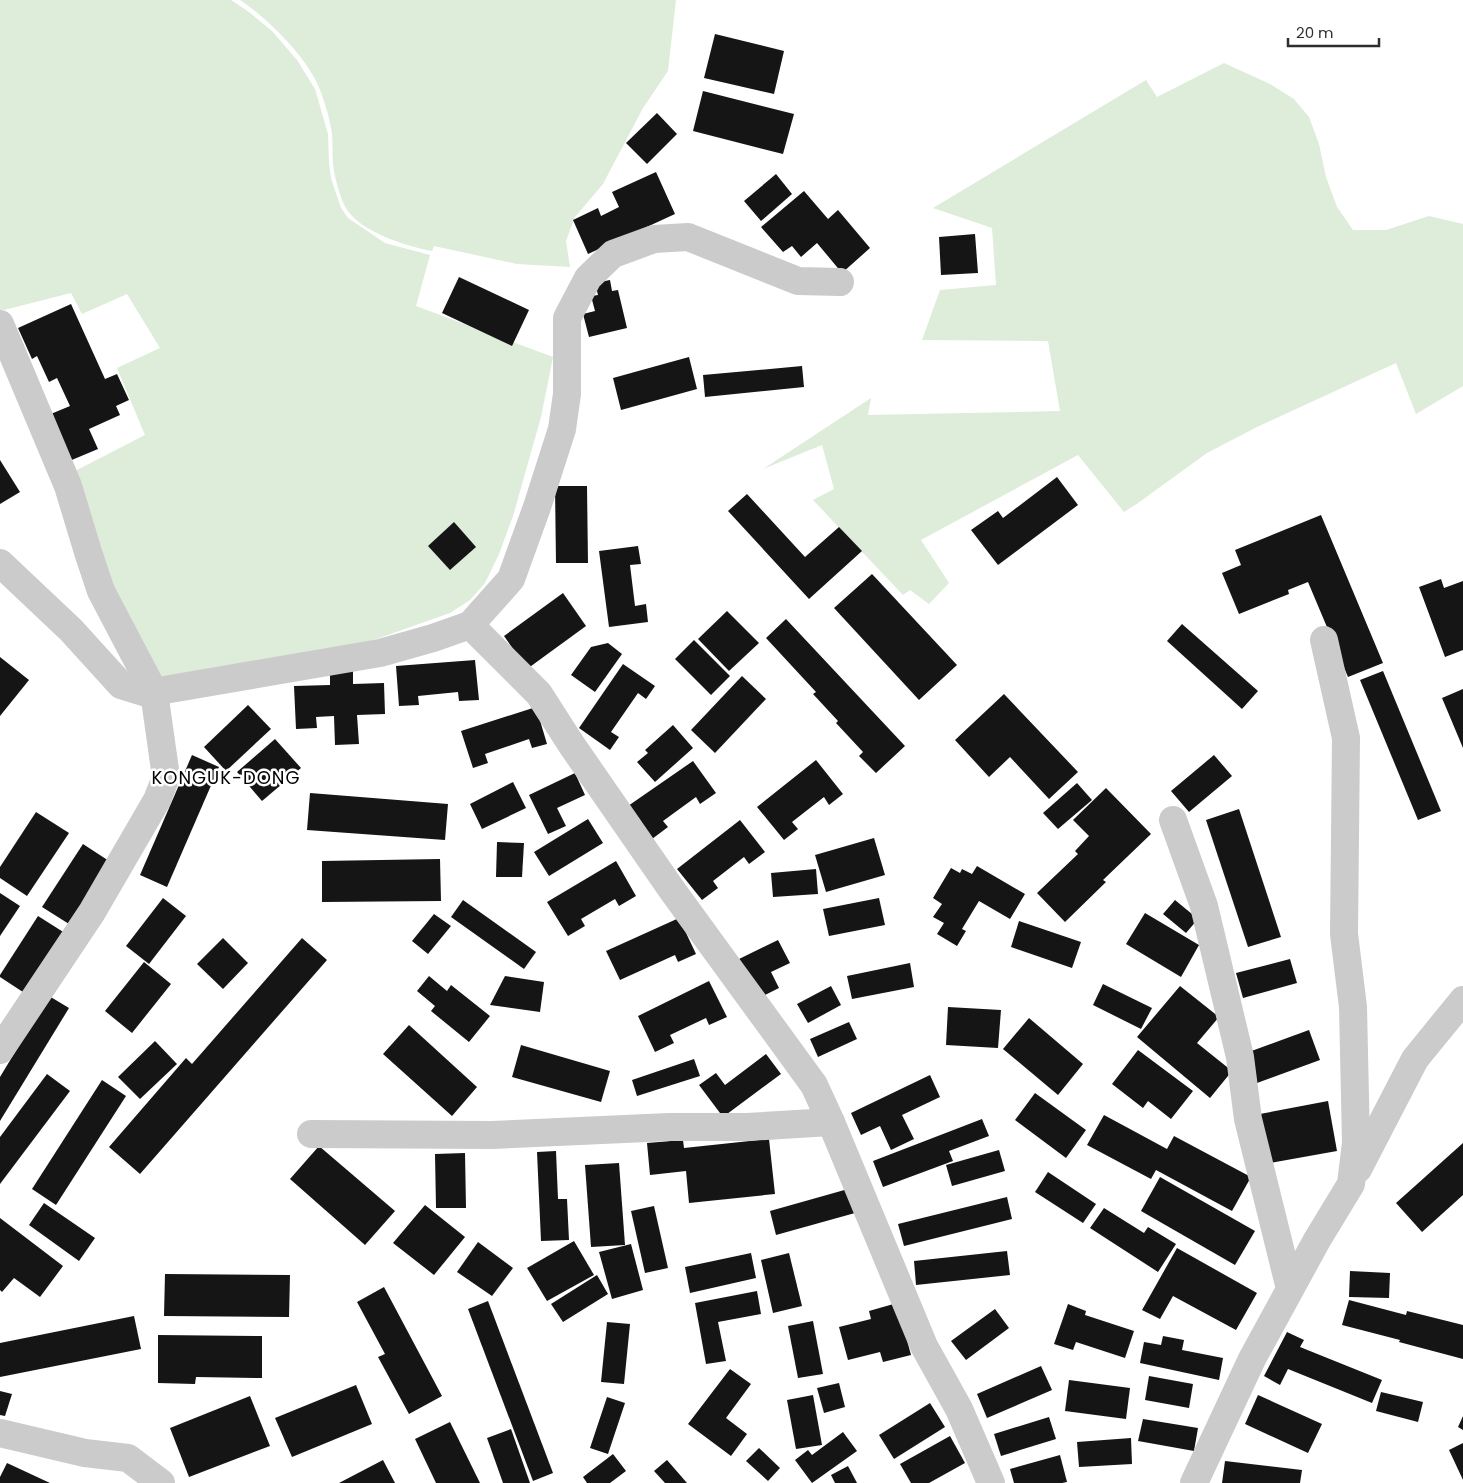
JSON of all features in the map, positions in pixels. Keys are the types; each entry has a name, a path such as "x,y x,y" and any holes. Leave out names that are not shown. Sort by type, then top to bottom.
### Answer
{"street":[{"path":"0,563 71,630 121,685 147,693 380,653 432,638 470,625 511,579 562,429 567,394 567,318 588,278 613,254 654,238 688,238 798,281 840,282"},
{"path":"0,324 68,486 101,591 154,692 166,777 157,800 92,912 0,1050"},
{"path":"470,625 539,694 571,744 672,890 814,1086 831,1122 924,1346 958,1409 991,1483"},
{"path":"1324,640 1346,738 1344,934 1354,1007 1356,1143 1351,1184"},
{"path":"1173,820 1204,906 1240,1057 1248,1119 1290,1289"},
{"path":"1194,1483 1252,1359 1317,1240 1351,1184 1415,1059 1463,1000"},
{"path":"311,1134 492,1135 669,1127 747,1127 831,1122"},
{"path":"0,1433 85,1453 128,1458 161,1483"}],"green space":[{"path":"0,0 231,0 272,31 297,60 315,89 328,134 331,178 341,208 348,218 385,243 430,255 416,306 553,357 541,417 513,516 499,554 485,583 470,600 450,613 368,642 154,681 106,584 73,472 145,435 117,368 160,348 127,294 82,314 71,293 0,311"},
{"path":"240,0 676,0 668,71 643,108 603,184 575,217 566,241 570,267 517,264 434,246 432,251 410,246 384,237 353,217 344,204 336,180 330,123 324,100 315,78 307,65 286,40 262,17"},
{"path":"1224,63 1270,84 1294,99 1309,117 1319,144 1326,177 1337,207 1353,230 1386,230 1429,216 1463,224 1463,386 1416,414 1396,363 1257,427 1207,453 1124,512 1078,455 921,540 949,583 929,604 910,590 903,595 813,500 834,489 822,445 763,469 871,398 868,415 1060,411 1048,341 922,340 940,290 996,285 992,228 933,208 1146,80 1157,97"}],"building":[{"path":"715,34 784,51 774,94 704,78"},
{"path":"703,91 794,114 783,154 693,131"},
{"path":"657,113 677,134 647,164 626,143"},
{"path":"656,172 675,214 588,254 573,220 598,208 601,216 619,207 612,192"},
{"path":"776,174 792,194 761,221 744,201"},
{"path":"804,191 828,219 838,210 870,248 842,273 817,243 801,257 792,246 783,252 761,227"},
{"path":"975,234 978,273 941,275 939,237"},
{"path":"459,277 529,310 512,346 442,313"},
{"path":"610,280 612,291 618,290 627,328 589,337 583,314 595,311 591,296 598,295 595,283"},
{"path":"71,304 105,379 117,374 129,400 116,406 120,415 89,429 98,449 67,462 46,416 70,406 57,378 49,382 37,356 32,359 18,328"},
{"path":"689,357 697,389 621,410 613,378"},
{"path":"802,366 804,387 705,397 703,375"},
{"path":"0,460 20,492 0,504"},
{"path":"1057,477 1078,505 998,565 971,530 998,511 1003,518"},
{"path":"555,486 587,486 588,563 556,563"},
{"path":"747,494 805,557 839,527 862,551 809,599 728,511"},
{"path":"1321,515 1383,663 1348,677 1308,582 1288,590 1289,594 1239,614 1222,573 1241,565 1235,550"},
{"path":"454,522 476,547 450,570 428,546"},
{"path":"638,546 641,564 630,565 635,606 646,604 648,622 609,627 599,551"},
{"path":"872,574 957,665 919,700 834,608"},
{"path":"1441,579 1444,588 1463,581 1463,650 1445,657 1419,587"},
{"path":"563,593 586,626 527,669 504,636"},
{"path":"727,611 759,643 729,671 698,639"},
{"path":"786,619 905,746 876,773 859,756 863,752 836,723 838,721 813,694 816,692 766,638"},
{"path":"1182,624 1258,691 1242,709 1167,641"},
{"path":"694,640 730,676 711,695 675,659"},
{"path":"608,643 622,654 595,692 571,675 591,647"},
{"path":"0,657 29,680 0,716"},
{"path":"475,660 479,700 459,701 458,692 418,696 419,705 399,706 396,666"},
{"path":"623,664 655,686 646,699 638,693 611,732 619,737 610,750 579,728"},
{"path":"353,665 353,684 384,683 385,714 357,715 359,744 335,745 334,716 316,717 317,728 296,729 294,686 330,685 330,666"},
{"path":"1383,671 1441,811 1418,820 1360,680"},
{"path":"742,676 766,699 715,753 691,730"},
{"path":"1463,689 1463,748 1442,698"},
{"path":"1004,694 1078,772 1049,799 1010,757 989,777 955,740"},
{"path":"248,705 271,729 226,771 204,747"},
{"path":"536,707 547,744 532,748 529,739 485,754 488,763 473,768 461,731"},
{"path":"673,725 693,748 655,782 637,762 648,753 645,750"},
{"path":"275,739 301,768 262,801 237,772"},
{"path":"192,755 219,767 167,887 140,875"},
{"path":"1214,755 1232,776 1189,812 1171,791"},
{"path":"816,760 843,794 829,805 824,797 792,822 798,829 784,840 757,807"},
{"path":"693,761 716,793 700,804 696,797 663,821 668,827 652,839 628,806"},
{"path":"575,773 585,795 557,808 566,826 548,834 529,795"},
{"path":"513,782 526,808 482,829 470,804"},
{"path":"1077,783 1092,800 1058,829 1043,813"},
{"path":"1106,788 1151,834 1103,880 1106,882 1065,922 1037,893 1078,854 1075,851 1089,836 1073,820"},
{"path":"310,793 448,804 445,840 307,830"},
{"path":"1239,809 1281,937 1248,947 1206,820"},
{"path":"36,812 69,833 27,896 0,878 0,867"},
{"path":"588,819 603,843 549,876 534,852"},
{"path":"740,820 765,852 749,864 744,857 713,881 718,888 702,900 677,869"},
{"path":"874,838 885,875 826,892 815,855"},
{"path":"497,842 524,843 522,877 496,877"},
{"path":"83,844 109,861 69,924 42,907"},
{"path":"440,859 441,901 322,902 322,861"},
{"path":"616,861 636,896 619,906 615,899 581,919 585,926 568,936 547,902"},
{"path":"977,866 1025,894 1010,919 979,901 962,929 966,931 957,946 937,934 944,923 933,917 942,904 933,898 951,868 960,873 962,869 972,874"},
{"path":"816,869 818,894 773,897 771,873"},
{"path":"0,893 20,906 0,936"},
{"path":"163,898 186,916 149,964 126,946"},
{"path":"879,898 885,925 829,936 823,909"},
{"path":"463,900 536,952 524,969 451,917"},
{"path":"1175,900 1198,919 1186,933 1163,914"},
{"path":"1145,913 1199,945 1181,977 1126,944"},
{"path":"434,914 451,926 428,954 412,941"},
{"path":"38,916 68,935 29,996 0,977 0,975"},
{"path":"679,918 696,954 678,962 675,955 620,980 606,951"},
{"path":"1019,921 1081,942 1072,968 1011,947"},
{"path":"223,938 248,963 223,989 197,964"},
{"path":"302,938 327,960 140,1174 109,1147 186,1058 192,1064"},
{"path":"778,940 790,963 771,972 779,988 759,998 739,959"},
{"path":"1290,959 1297,983 1243,998 1236,973"},
{"path":"144,962 171,984 132,1033 105,1011"},
{"path":"910,963 914,987 852,999 847,976"},
{"path":"429,976 447,991 451,985 490,1016 469,1042 431,1011 435,1006 417,991"},
{"path":"505,976 544,982 540,1012 490,1005"},
{"path":"709,981 727,1017 709,1025 706,1018 670,1035 674,1043 655,1052 638,1016"},
{"path":"1103,984 1152,1008 1141,1029 1093,1005"},
{"path":"831,986 841,1005 808,1023 797,1004"},
{"path":"1180,986 1219,1017 1197,1043 1232,1071 1210,1098 1137,1037"},
{"path":"49,996 69,1008 0,1121 0,1077"},
{"path":"948,1007 1001,1010 998,1048 946,1045"},
{"path":"1029,1018 1083,1064 1058,1095 1003,1049"},
{"path":"849,1022 857,1039 818,1057 810,1039"},
{"path":"409,1025 477,1087 452,1116 383,1054"},
{"path":"1309,1030 1320,1060 1257,1083 1246,1053"},
{"path":"155,1041 177,1064 140,1099 118,1077"},
{"path":"521,1045 610,1071 601,1102 512,1077"},
{"path":"1138,1050 1193,1091 1171,1119 1148,1101 1143,1108 1112,1084"},
{"path":"766,1054 781,1074 723,1117 699,1085 716,1073 725,1085"},
{"path":"694,1059 700,1076 637,1096 632,1080"},
{"path":"47,1074 70,1091 0,1184 0,1137"},
{"path":"930,1075 940,1097 902,1115 914,1139 891,1150 880,1126 861,1135 851,1113"},
{"path":"102,1080 126,1096 56,1205 32,1189"},
{"path":"1035,1093 1086,1130 1066,1158 1015,1120"},
{"path":"1328,1101 1337,1151 1270,1163 1260,1114"},
{"path":"1104,1115 1167,1149 1174,1136 1251,1177 1232,1211 1156,1170 1151,1179 1087,1145"},
{"path":"982,1119 989,1136 949,1151 953,1161 883,1187 873,1161"},
{"path":"769,1139 775,1194 689,1203 686,1171 650,1175 647,1143 683,1140 684,1148"},
{"path":"1463,1143 1463,1195 1422,1232 1396,1203"},
{"path":"319,1146 395,1211 365,1245 290,1179"},
{"path":"999,1150 1005,1171 952,1186 946,1165"},
{"path":"556,1151 558,1199 567,1199 569,1240 541,1241 537,1152"},
{"path":"465,1153 466,1208 436,1208 435,1154"},
{"path":"619,1163 625,1245 591,1247 585,1165"},
{"path":"1048,1172 1096,1204 1083,1223 1035,1192"},
{"path":"1160,1177 1255,1231 1235,1265 1141,1211"},
{"path":"848,1189 855,1213 776,1235 770,1211"},
{"path":"1007,1197 1012,1219 904,1246 898,1224"},
{"path":"44,1203 95,1238 79,1261 29,1225"},
{"path":"425,1205 465,1237 434,1275 393,1243"},
{"path":"654,1206 668,1268 645,1273 631,1211"},
{"path":"1104,1208 1144,1233 1148,1227 1176,1244 1158,1272 1090,1228"},
{"path":"0,1218 63,1266 40,1297 14,1278 2,1292 0,1290"},
{"path":"574,1241 594,1275 547,1301 527,1268"},
{"path":"478,1242 513,1268 492,1296 457,1272"},
{"path":"631,1244 643,1290 612,1299 599,1252"},
{"path":"1177,1248 1257,1293 1236,1330 1173,1296 1160,1319 1142,1310"},
{"path":"1007,1251 1010,1275 916,1285 914,1261"},
{"path":"751,1253 756,1278 690,1293 685,1267"},
{"path":"789,1253 802,1306 773,1313 761,1260"},
{"path":"1350,1271 1390,1273 1389,1298 1349,1297"},
{"path":"165,1274 290,1275 289,1317 164,1316"},
{"path":"597,1275 608,1294 563,1322 551,1304"},
{"path":"384,1287 442,1396 409,1414 378,1357 385,1354 357,1302"},
{"path":"757,1291 761,1314 718,1322 726,1361 706,1364 695,1303"},
{"path":"1349,1300 1406,1315 1407,1311 1463,1325 1463,1359 1342,1325"},
{"path":"488,1301 553,1473 533,1481 468,1309"},
{"path":"897,1303 911,1355 883,1362 880,1352 848,1360 839,1327 871,1319 869,1311"},
{"path":"1068,1304 1086,1311 1085,1315 1134,1331 1125,1358 1076,1342 1073,1350 1054,1344"},
{"path":"995,1309 1009,1328 966,1360 951,1341"},
{"path":"134,1316 141,1349 0,1377 0,1343"},
{"path":"813,1321 823,1374 798,1378 788,1326"},
{"path":"607,1322 630,1324 624,1384 601,1382"},
{"path":"1287,1332 1304,1340 1300,1347 1382,1380 1372,1403 1288,1369 1280,1385 1264,1376"},
{"path":"158,1335 262,1336 262,1378 196,1377 195,1384 158,1383"},
{"path":"1163,1336 1184,1340 1182,1350 1223,1358 1219,1380 1140,1363 1144,1342 1161,1345"},
{"path":"1041,1366 1052,1390 987,1418 977,1394"},
{"path":"730,1369 751,1384 726,1418 747,1434 731,1456 688,1424"},
{"path":"1149,1376 1193,1384 1189,1408 1145,1400"},
{"path":"1069,1380 1130,1388 1126,1419 1065,1411"},
{"path":"839,1383 845,1407 824,1413 817,1388"},
{"path":"356,1385 372,1424 292,1457 275,1418"},
{"path":"0,1391 12,1394 5,1416 0,1415"},
{"path":"1381,1392 1423,1402 1418,1422 1376,1411"},
{"path":"813,1395 822,1445 796,1449 787,1400"},
{"path":"1258,1395 1322,1424 1308,1453 1245,1424"},
{"path":"250,1396 270,1446 189,1477 170,1428"},
{"path":"607,1397 625,1403 608,1454 590,1448"},
{"path":"930,1403 945,1427 894,1459 879,1435"},
{"path":"1463,1416 1463,1430 1458,1427"},
{"path":"1049,1417 1056,1439 1001,1456 994,1434"},
{"path":"1143,1419 1198,1428 1194,1451 1138,1441"},
{"path":"450,1422 480,1483 436,1483 415,1439"},
{"path":"511,1429 530,1483 503,1483 487,1438"},
{"path":"843,1432 857,1451 812,1483 795,1460 808,1450 812,1455"},
{"path":"950,1436 965,1463 929,1483 911,1483 900,1464"},
{"path":"1131,1438 1132,1464 1079,1467 1077,1442"},
{"path":"1463,1443 1463,1480 1449,1450"},
{"path":"759,1448 780,1468 768,1481 746,1461"},
{"path":"613,1454 626,1471 610,1483 587,1483 583,1477"},
{"path":"1060,1455 1067,1482 1014,1483 1010,1469"},
{"path":"383,1460 395,1483 339,1483"},
{"path":"667,1460 687,1483 665,1483 654,1471"},
{"path":"1225,1461 1302,1470 1300,1483 1222,1483"},
{"path":"7,1463 50,1483 0,1483 0,1477"},
{"path":"848,1466 857,1483 835,1483 831,1475"}],"district":[{"name":"KONGUK-DONG","path":"226,778"}]}
